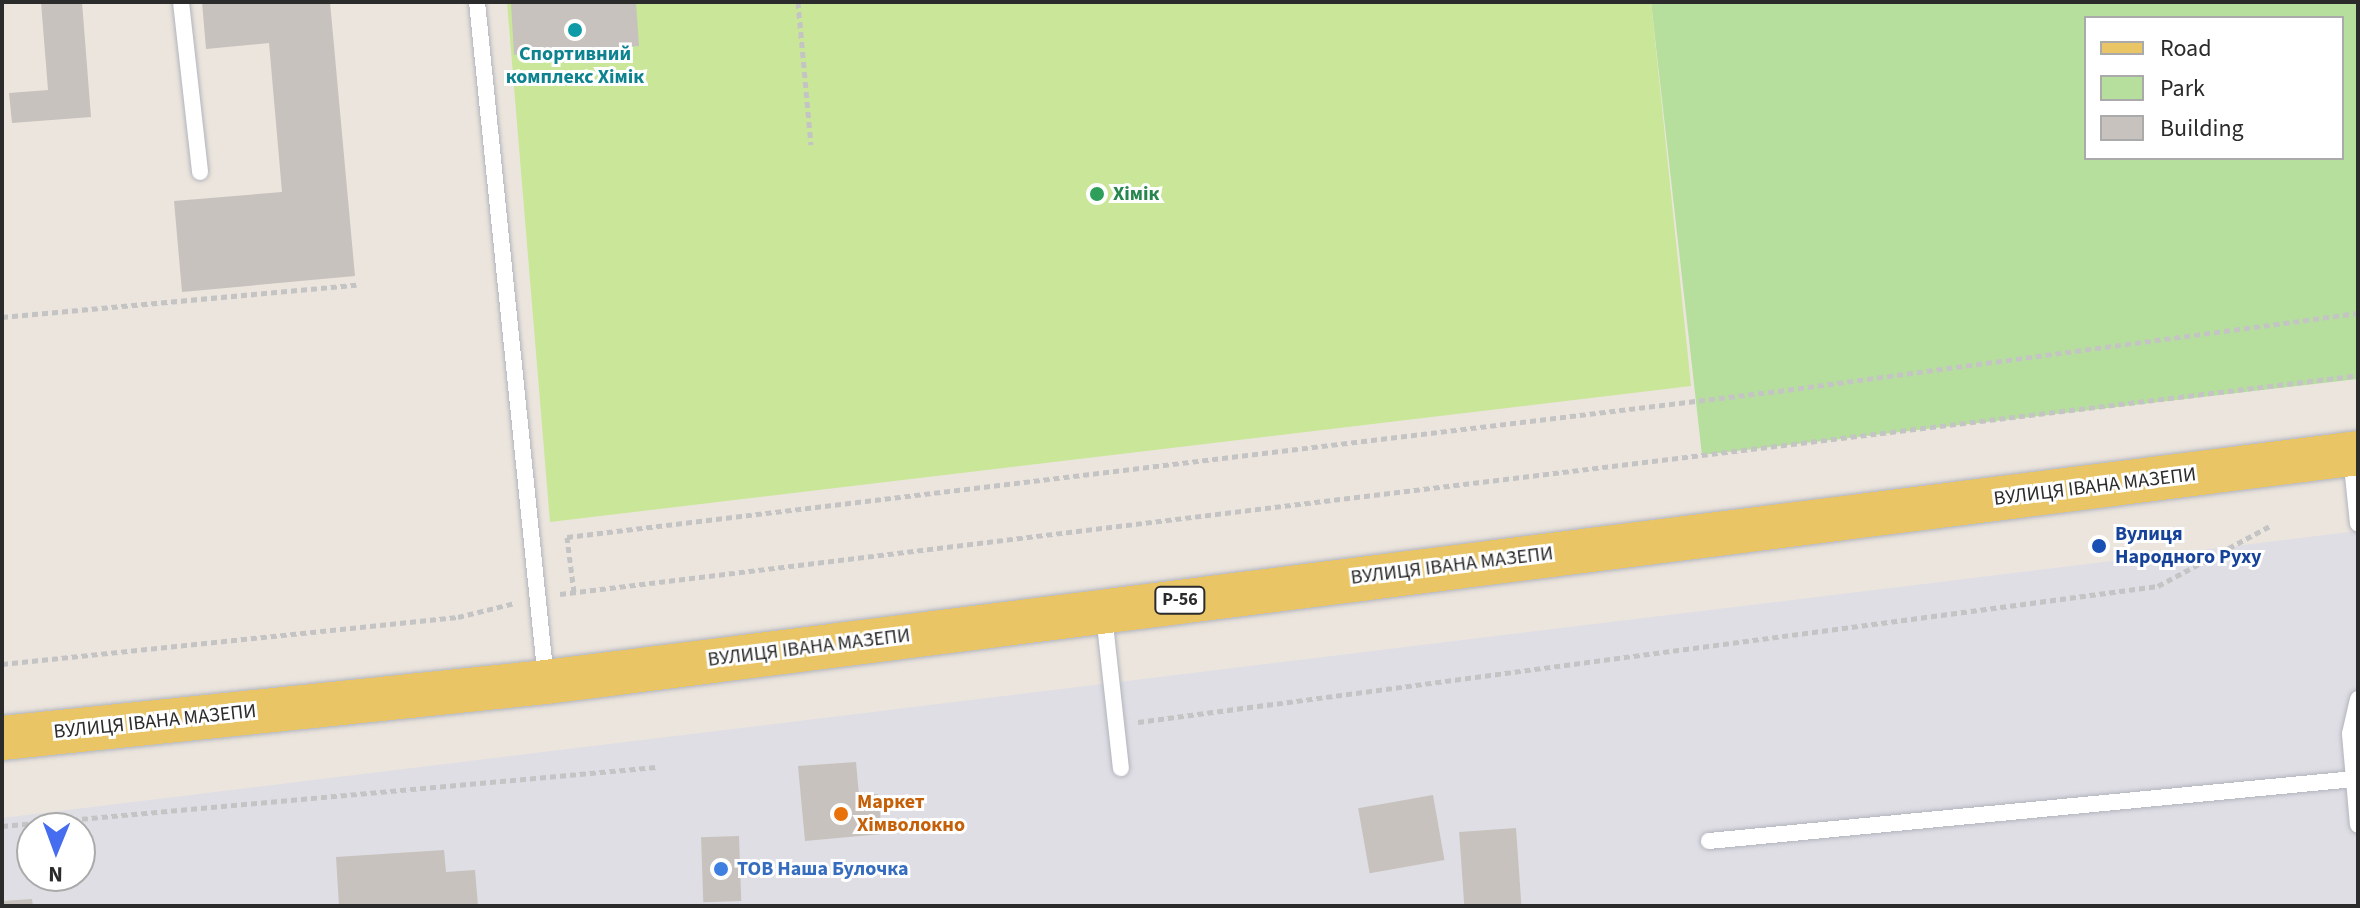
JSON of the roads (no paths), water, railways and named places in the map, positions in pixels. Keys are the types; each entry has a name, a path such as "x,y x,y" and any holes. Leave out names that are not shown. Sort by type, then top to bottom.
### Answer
{"main road":[{"name":"ВУЛИЦЯ ІВАНА МАЗЕПИ","path":"2,738 546,682 2354,453"}],"lane":[{"path":"181,2 200,172"},
{"path":"477,2 546,682"},
{"path":"2354,453 2358,524"},
{"path":"1104,609 1121,768"},
{"path":"2358,699 2350,734 2358,825"},
{"path":"1709,841 2354,779"}],"place":[{"name":"Спортивний комплекс Хімік","path":"575,30"},
{"name":"Хімік","path":"1097,194"},
{"name":"Вулиця Народного Руху","path":"2099,546"},
{"name":"Маркет Хімволокно","path":"841,814"},
{"name":"ТОВ Наша Булочка","path":"721,869"}]}
